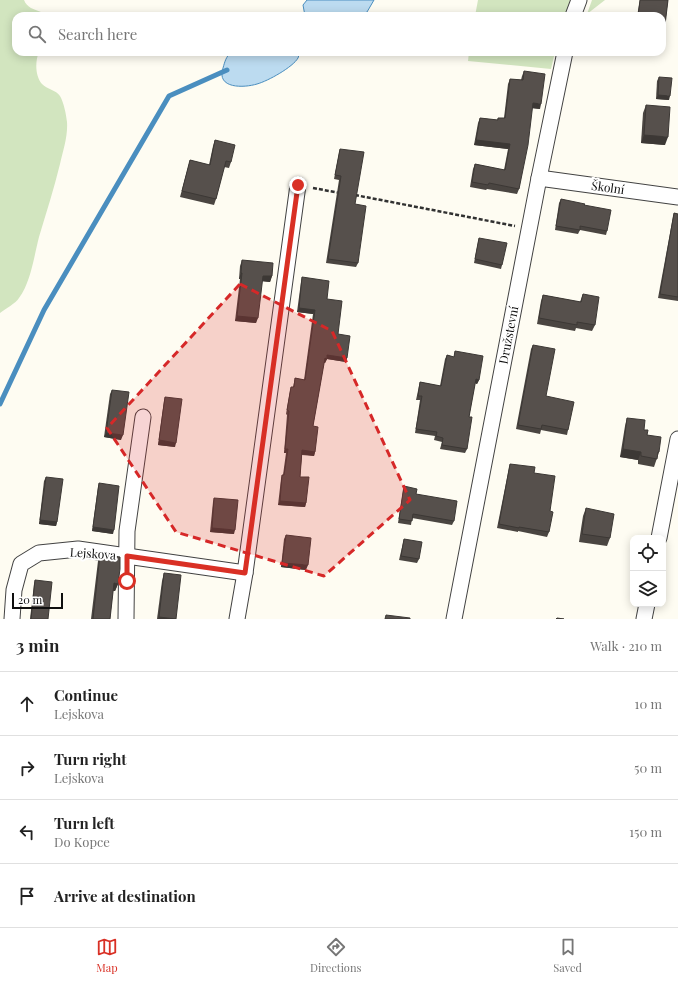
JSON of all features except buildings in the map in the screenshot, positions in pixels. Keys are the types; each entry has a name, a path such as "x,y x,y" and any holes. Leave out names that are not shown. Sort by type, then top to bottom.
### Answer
{"street":[{"path":"574,12 579,0"},
{"name":"Družstevní","path":"454,619 529,228 564,56"},
{"name":"Školní","path":"539,178 678,197"},
{"path":"237,619 245,573 298,185"},
{"name":"Lejskova","path":"126,619 127,531 142,418"},
{"path":"661,535 678,439"},
{"name":"Lejskova","path":"12,619 14,590 21,564 39,553 78,550 245,573"},
{"path":"644,619 646,607"}],"path":[{"path":"298,185 344,193"},
{"path":"352,195 529,228"}],"highlighted area":[{"path":"240,284 332,331 410,500 324,576 176,532 107,428"}],"green space":[{"path":"0,0 24,0 29,7 41,12 12,12 12,56 38,56 36,64 38,77 42,84 60,96 65,109 67,133 58,173 29,277 23,292 17,300 0,313"},
{"path":"478,0 570,0 566,12 476,12"},
{"path":"592,0 605,0 590,12 588,12"},
{"path":"469,56 554,56 551,69 468,61"}],"water":[{"path":"307,0 374,0 367,12 304,12 303,5"},
{"path":"228,56 299,56 295,62 273,77 257,84 245,86 232,85 224,80 222,75 225,61"}],"waterway":[{"path":"0,404 44,310 169,96 227,70"}],"route":[{"path":"127,581 127,556 245,573 298,185"}]}
